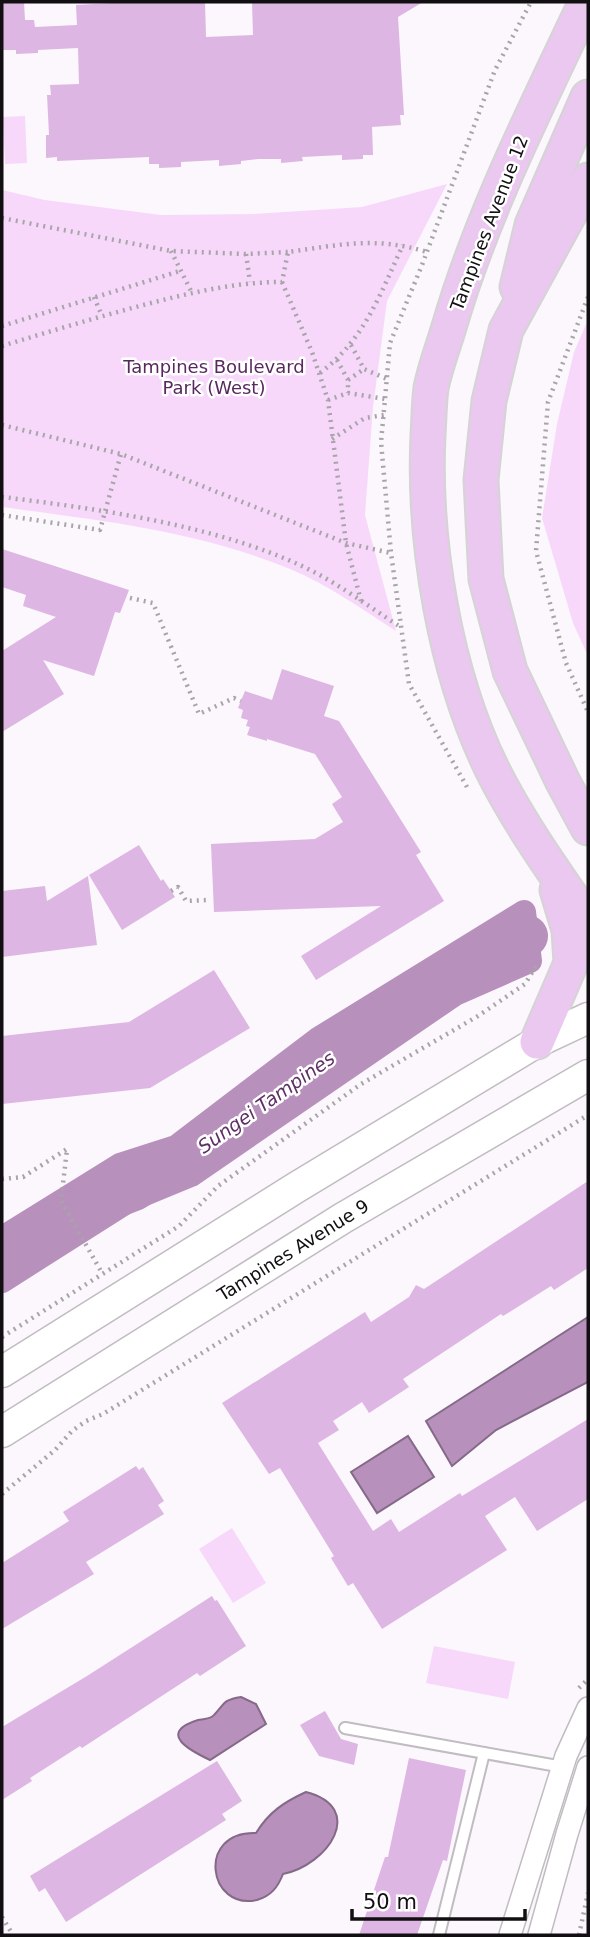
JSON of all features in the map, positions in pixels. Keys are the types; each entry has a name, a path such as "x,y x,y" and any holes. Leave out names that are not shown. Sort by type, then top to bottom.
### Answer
{"main road":[{"name":"Tampines Avenue 12","path":"586,2 524,132 462,282 431,388 426,473 431,551 447,637 472,721 493,769 551,867 588,921"},
{"path":"588,97 532,225 489,401 481,480 486,579 510,671 562,782 588,828"},
{"path":"506,330 588,180"},
{"path":"537,1042 571,963 569,930 551,867"},
{"path":"2,1372 297,1187 537,1042 588,1018"},
{"name":"Tampines Avenue 9","path":"2,1432 343,1218 583,1082"}],"street":[{"path":"510,1935 562,1767 588,1708"},
{"path":"539,1935 588,1767"}],"lane":[{"path":"345,1728 562,1767"},
{"path":"439,1935 484,1752"}],"path":[{"path":"2,218 171,251 246,254 288,252 370,241 403,245 427,252"},
{"path":"320,373 351,345 374,308 403,245"},
{"path":"171,251 192,293"},
{"path":"288,252 282,282 320,373 328,400 346,543 361,602"},
{"path":"246,254 250,282"},
{"path":"2,326 180,271"},
{"path":"2,346 192,293 250,282 282,282"},
{"path":"588,297 548,402 536,551 566,663 588,712"},
{"path":"94,298 102,316"},
{"path":"351,345 363,369 387,379"},
{"path":"337,360 348,380 348,393"},
{"path":"348,380 363,369"},
{"path":"328,400 348,393 385,399"},
{"path":"332,439 365,418 384,415"},
{"path":"2,425 121,454 346,543 391,553"},
{"path":"2,515 100,530 121,454"},
{"path":"2,497 104,512 200,531 261,550 316,573 402,628"},
{"path":"130,598 153,603 199,714 234,698 241,701"},
{"path":"171,891 178,887 187,901 208,900"},
{"path":"2,1337 179,1226 218,1186 360,1084 478,1016 525,984 543,957"},
{"path":"2,1494 86,1421 103,1414 588,1115"},
{"path":"2,1179 23,1177 67,1149 61,1201 102,1273"},
{"path":"579,1935 588,1893"},
{"path":"2,1917 13,1935"}],"green space":[{"path":"25,116 27,163 5,164 3,117"},
{"name":"Tampines Boulevard Park (West)","path":"447,184 387,301 373,407 365,515 396,631 318,582 254,556 148,529 2,507 2,190 45,200 161,215 254,214 362,207"},
{"path":"588,320 588,656 573,623 542,518 557,424 574,352"},
{"path":"232,1528 266,1583 233,1603 199,1549"},
{"path":"434,1646 515,1662 508,1699 426,1683"}],"shaded area":[{"path":"588,1317 588,1382 496,1430 452,1466 426,1421"},
{"path":"408,1436 434,1477 377,1513 351,1472"},
{"path":"241,1697 256,1704 266,1724 210,1760 181,1742 179,1730 198,1720 211,1717 227,1701"},
{"path":"306,1792 324,1800 334,1810 337,1823 334,1836 326,1848 314,1860 283,1874 273,1890 262,1898 240,1900 228,1894 219,1883 216,1870 217,1856 224,1844 237,1836 256,1833 278,1808"}],"building":[{"path":"2,2 24,2 25,20 34,20 35,27 77,25 76,5 205,2 206,37 253,35 252,2 423,2 398,17 404,115 400,115 401,125 372,127 373,155 363,155 363,159 342,160 342,155 302,157 303,161 281,163 281,159 258,159 219,166 219,160 181,162 181,167 159,168 159,164 149,164 149,157 57,161 57,157 46,158 46,135 49,135 47,95 51,95 50,85 79,84 78,48 16,54 16,50 2,50"},
{"path":"2,549 129,590 120,613 115,612 94,676 43,660 64,694 2,732 2,651 56,617 23,606 26,595 2,587"},
{"path":"282,669 334,686 324,716 339,721 421,852 416,855 444,901 316,980 301,956 381,906 214,912 211,844 315,839 343,822 332,804 342,797 315,754 247,735 250,727 246,726 248,720 241,718 243,710 238,708 245,691 272,700"},
{"path":"139,845 161,881 163,879 175,897 122,930 89,875"},
{"path":"88,876 97,945 2,957 2,891 45,886 47,901"},
{"path":"214,970 250,1028 150,1088 2,1104 2,1036 129,1022"},
{"path":"588,1181 588,1268 554,1290 551,1286 503,1316 501,1314 403,1379 409,1387 369,1413 362,1402 333,1421 339,1430 318,1443 373,1531 391,1519 399,1532 460,1493 462,1496 588,1419 588,1499 537,1531 515,1497 485,1516 507,1550 382,1629 353,1583 348,1586 331,1558 334,1556 280,1468 269,1474 222,1403 365,1312 371,1322 409,1297 416,1285 424,1289"},
{"path":"136,1466 139,1470 143,1467 164,1501 158,1505 164,1514 86,1562 94,1574 2,1629 2,1563 69,1521 63,1512"},
{"path":"212,1596 246,1646 200,1676 197,1673 82,1748 80,1746 30,1778 32,1781 2,1800 2,1727"},
{"path":"325,1711 341,1739 358,1744 354,1765 319,1756 300,1725"},
{"path":"409,1758 466,1770 447,1861 443,1860 417,1935 359,1935 385,1857 388,1857"},
{"path":"217,1761 242,1801 222,1814 226,1820 66,1922 45,1888 39,1892 30,1876"}],"waterway":[{"name":"Sungei Tampines","path":"2,1238 120,1165 176,1147 318,1039 524,912 530,961 455,994 191,1175 128,1201 2,1281"},
{"name":"Sungei Tampines","path":"2,1261 80,1211 134,1190 235,1127 330,1056 527,936"}]}
